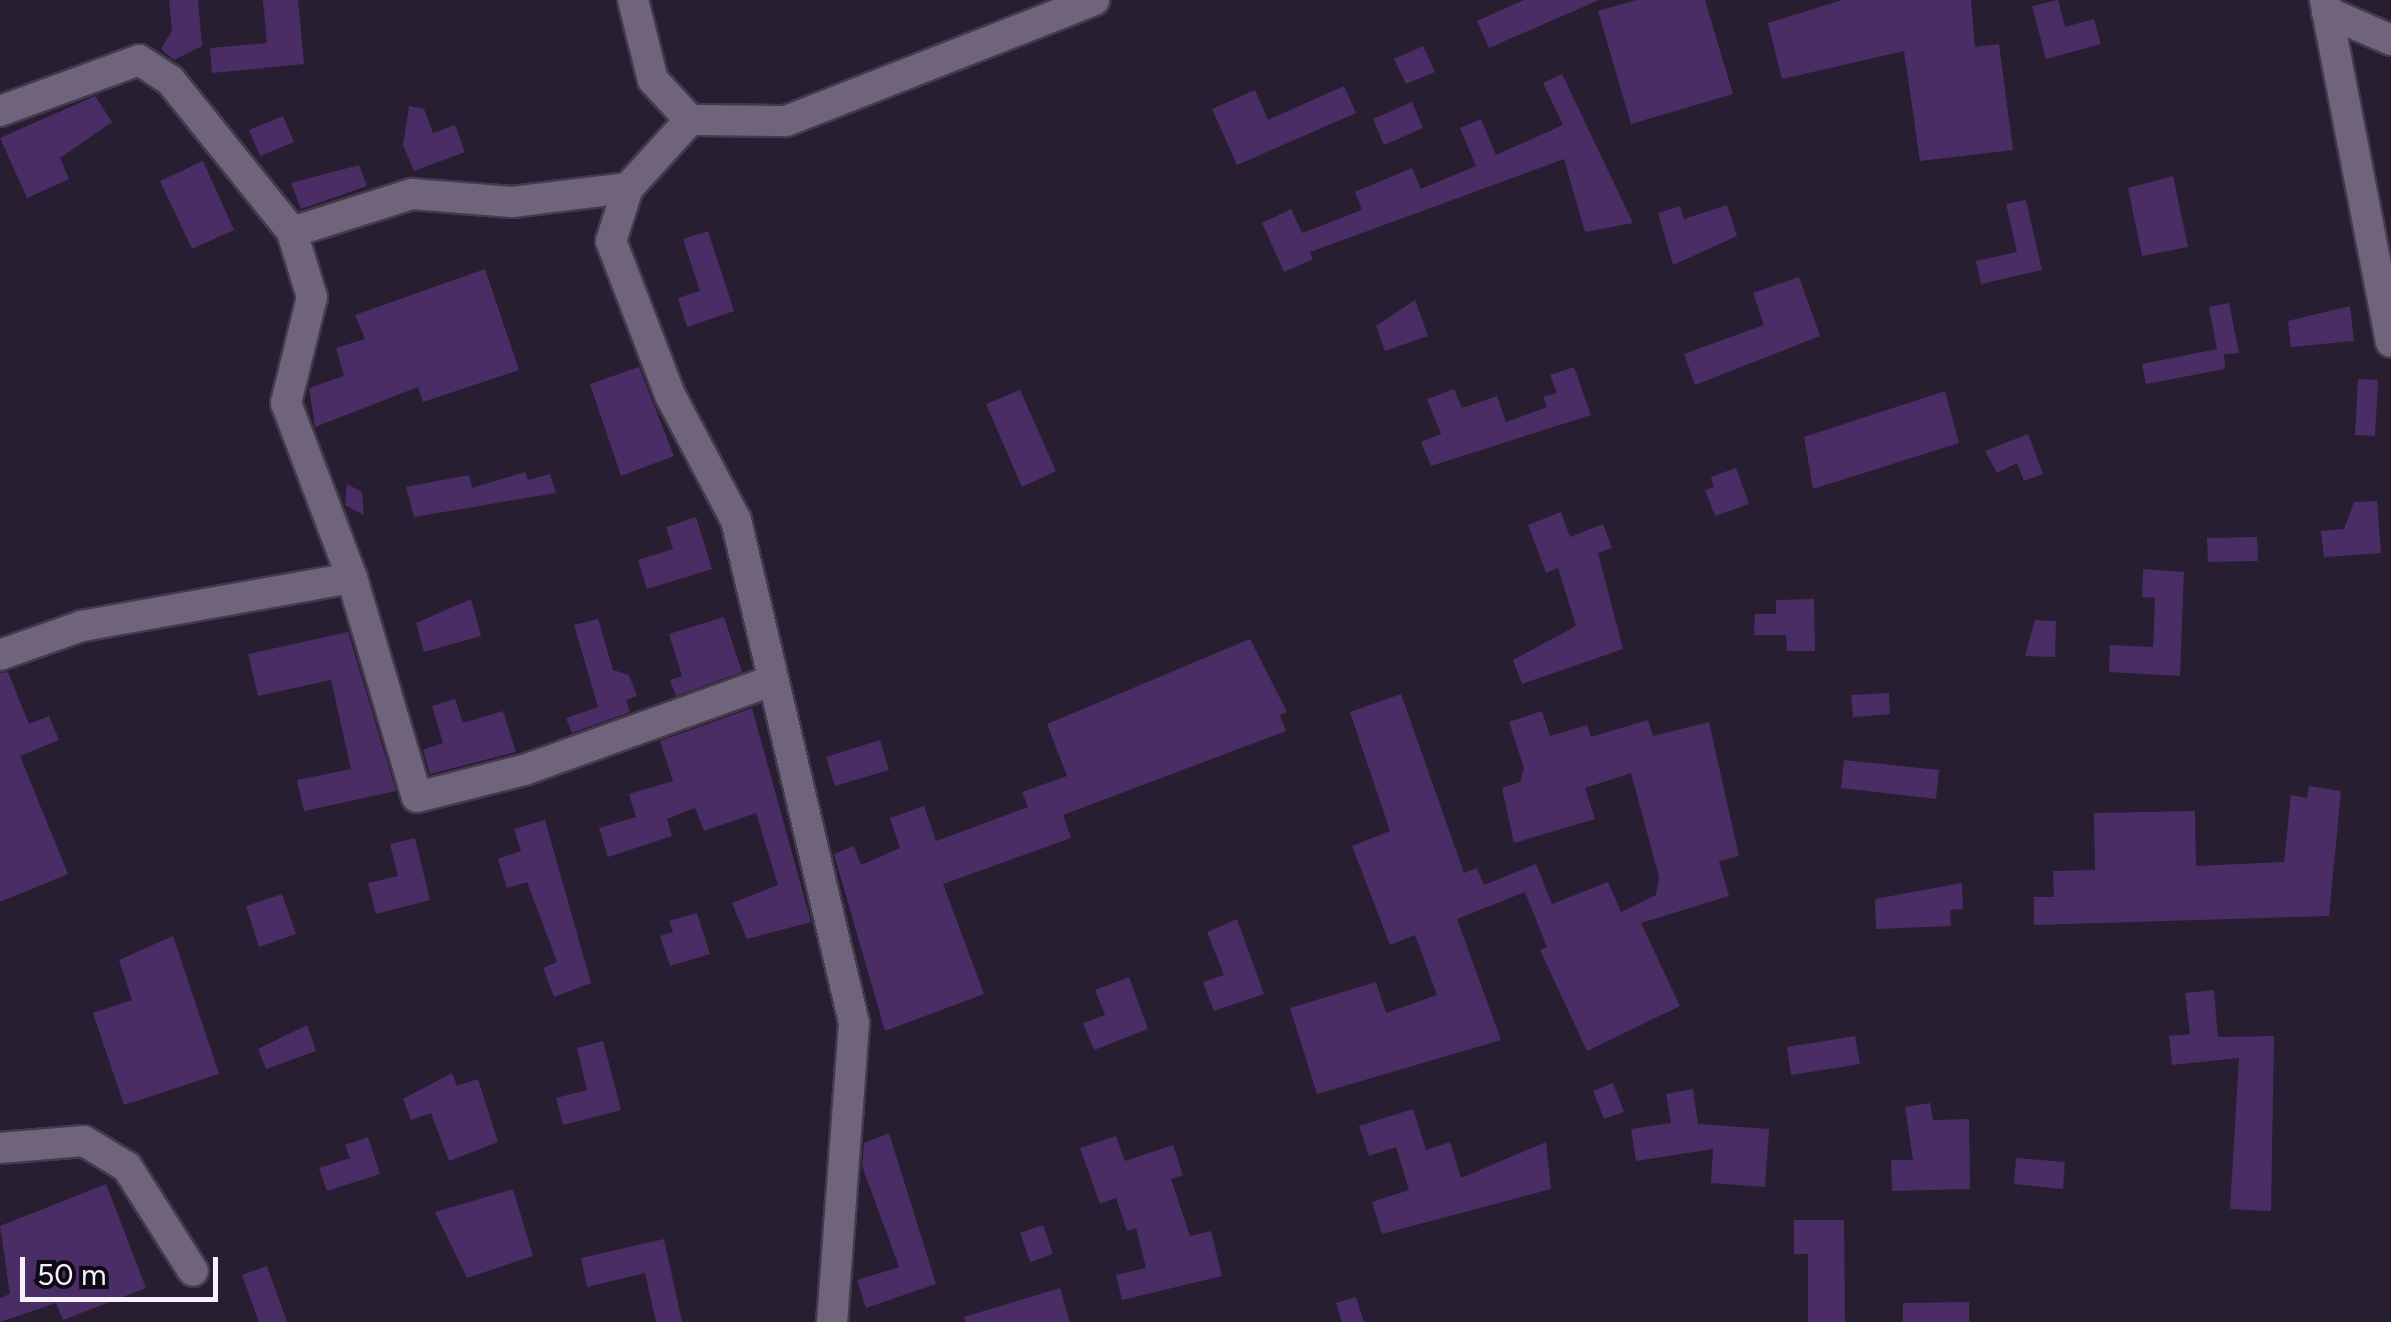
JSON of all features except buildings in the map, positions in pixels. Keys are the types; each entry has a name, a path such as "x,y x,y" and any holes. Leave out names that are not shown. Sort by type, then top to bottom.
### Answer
{"street":[{"path":"633,0 653,80 690,120 786,121 1094,0"},
{"path":"2326,6 2391,40"},
{"path":"2326,6 2391,342"},
{"path":"0,111 140,60 170,80 292,232 312,297 286,403 352,578 417,797 524,770 769,682"},
{"path":"690,120 628,188 611,241 670,394 736,520 769,682 854,1023 832,1322"},
{"path":"292,232 412,194 512,202 628,188"},
{"path":"0,655 82,626 352,578"},
{"path":"0,1148 84,1141 126,1167 194,1272"}]}
